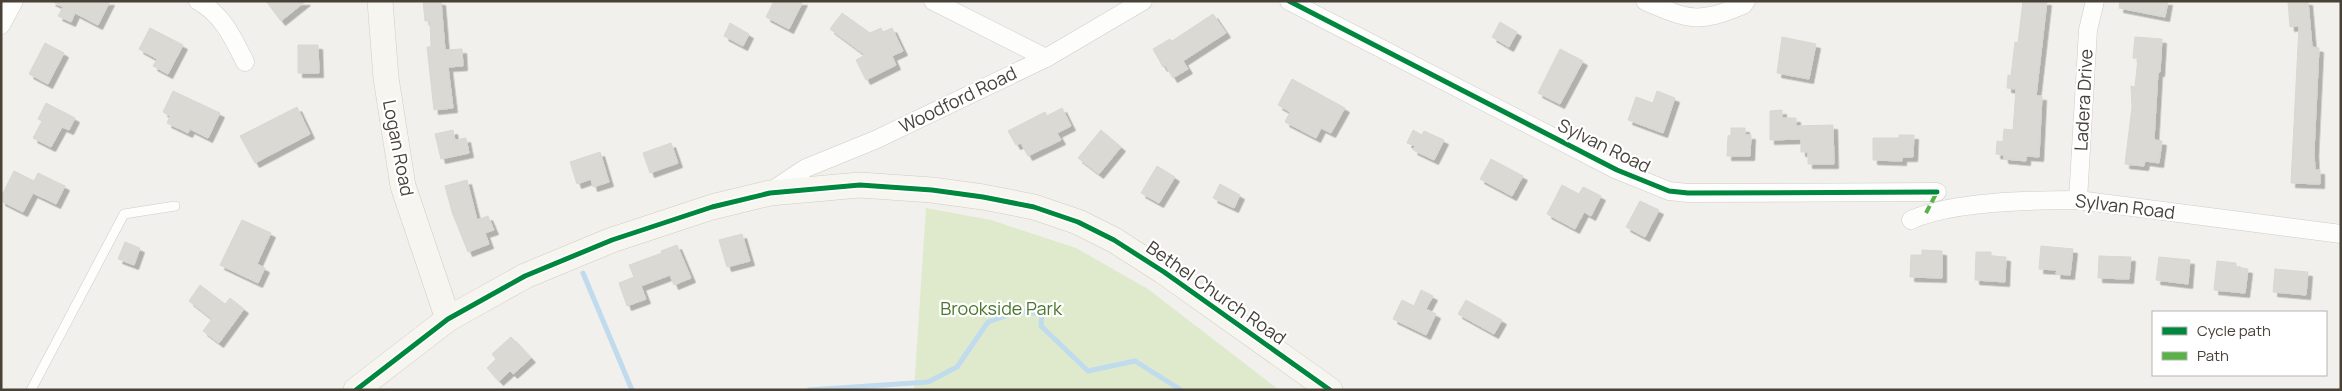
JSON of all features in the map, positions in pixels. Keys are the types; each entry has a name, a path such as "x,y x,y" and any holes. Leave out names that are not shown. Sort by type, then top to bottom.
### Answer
{"street":[{"path":"1,25 14,1"},
{"path":"198,1 208,6 224,21 245,62"},
{"name":"Logan Road","path":"380,1 386,78 403,186 448,319"},
{"path":"933,1 1046,58"},
{"name":"Woodford Road","path":"770,192 806,168 875,140 1046,58 1144,1"},
{"name":"Sylvan Road","path":"1290,1 1617,170 1669,191 1796,193 1937,192"},
{"path":"1645,1 1669,11 1697,19 1716,17 1743,5 1746,1"},
{"name":"Ladera Drive","path":"2078,200 2088,30 2095,1"},
{"name":"Bethel Church Road","path":"356,390 448,319 525,276 612,240 712,207 770,192 860,185 932,190 983,197 1034,207 1078,222 1114,240 1164,272 1330,390"},
{"name":"Sylvan Road","path":"1911,220 1926,213 1970,206 2040,200 2078,200 2341,234"}],"lane":[{"path":"31,390 124,214 175,206"}],"green space":[{"name":"Brookside Park","path":"926,208 991,220 1076,248 1148,289 1279,390 914,390"}],"building":[{"path":"51,1 110,1 98,25 75,13 71,22 58,16 63,7"},
{"path":"266,1 306,1 281,21"},
{"path":"423,1 441,1 445,50 462,49 463,66 448,67 453,108 434,110 427,47 431,47 430,21 425,21"},
{"path":"774,1 803,1 789,29 766,17"},
{"path":"2023,1 2047,1 2036,96 2042,96 2039,157 2026,156 2026,161 2004,159 2004,155 1996,154 1997,141 2003,142 2004,129 2013,130 2016,89 2007,88 2008,75 2011,76 2015,42 2018,43"},
{"path":"2120,1 2168,1 2165,17 2119,8"},
{"path":"2288,1 2308,1 2312,47 2319,48 2314,152 2315,170 2320,170 2320,184 2291,183 2299,26 2290,27"},
{"path":"842,13 870,33 881,28 883,32 892,28 903,51 892,56 896,65 866,80 856,60 865,55 830,29"},
{"path":"1213,14 1226,33 1183,61 1188,69 1173,78 1165,65 1163,67 1153,49 1170,39 1172,41"},
{"path":"1500,22 1517,32 1509,47 1492,37"},
{"path":"730,23 749,34 743,46 724,36"},
{"path":"150,28 183,45 168,74 153,66 157,59 139,49"},
{"path":"1782,37 1816,44 1809,79 1777,73"},
{"path":"2135,37 2162,39 2154,140 2162,141 2159,163 2145,161 2144,166 2125,164 2132,107 2131,86 2135,87 2138,58 2133,58"},
{"path":"45,43 64,53 48,84 29,74"},
{"path":"298,45 318,45 319,73 298,73"},
{"path":"1560,49 1583,61 1560,104 1538,93"},
{"path":"1292,79 1345,108 1331,133 1321,128 1316,138 1285,122 1290,112 1278,105"},
{"path":"173,91 220,113 208,138 190,129 188,133 167,123 170,116 163,112"},
{"path":"1657,91 1675,98 1663,133 1628,120 1636,97 1653,103"},
{"path":"46,103 75,118 69,130 62,127 51,147 33,138 42,121 38,119"},
{"path":"297,107 310,134 255,163 240,136"},
{"path":"1062,108 1071,126 1057,133 1061,140 1028,156 1021,143 1016,145 1008,131 1045,112 1047,116"},
{"path":"1782,110 1782,118 1796,118 1796,126 1833,125 1834,164 1808,164 1808,152 1801,152 1801,139 1770,140 1770,111"},
{"path":"1731,128 1745,128 1745,135 1751,135 1750,156 1727,156 1728,136 1731,135"},
{"path":"453,130 455,140 466,138 469,153 441,159 435,134"},
{"path":"1101,130 1121,147 1099,174 1078,158"},
{"path":"1413,130 1422,135 1424,131 1444,140 1434,160 1413,150 1415,146 1407,143"},
{"path":"1899,135 1914,135 1913,157 1902,157 1902,161 1873,160 1873,138 1899,138"},
{"path":"671,143 678,163 650,173 643,153"},
{"path":"600,152 609,182 593,187 591,179 577,184 570,162"},
{"path":"1491,159 1523,176 1512,196 1480,179"},
{"path":"1157,166 1175,177 1159,203 1141,193"},
{"path":"14,171 34,181 38,173 65,186 56,204 33,193 23,212 1,201 1,197"},
{"path":"467,180 477,220 488,216 494,230 485,233 489,244 468,252 452,212 445,186"},
{"path":"1220,184 1240,195 1234,208 1213,198"},
{"path":"1562,185 1579,194 1583,187 1601,196 1591,216 1584,212 1575,229 1547,214"},
{"path":"1640,201 1659,210 1645,237 1626,227"},
{"path":"242,220 271,233 257,264 265,268 258,283 220,265"},
{"path":"742,234 750,261 727,267 719,240"},
{"path":"125,242 140,248 134,265 118,259"},
{"path":"677,245 691,278 674,285 670,275 641,286 646,299 627,306 619,283 634,277 629,265 662,253 661,251"},
{"path":"2041,246 2073,249 2070,275 2056,274 2057,270 2039,269"},
{"path":"1922,250 1942,251 1942,278 1910,277 1911,255 1922,255"},
{"path":"1976,252 1991,252 1991,256 2006,257 2005,282 1975,280"},
{"path":"2099,256 2131,257 2129,279 2098,278"},
{"path":"2159,257 2190,260 2188,284 2156,280"},
{"path":"2217,261 2236,263 2236,267 2248,269 2245,293 2214,290"},
{"path":"2275,269 2308,272 2306,295 2273,292"},
{"path":"200,285 225,304 230,298 244,309 219,343 203,331 212,319 189,301"},
{"path":"1421,290 1433,296 1426,309 1436,314 1426,335 1393,319 1402,300 1414,306"},
{"path":"1466,300 1502,320 1494,334 1458,314"},
{"path":"511,337 531,358 513,374 510,371 499,381 487,368 496,359 492,354"}],"waterway":[{"path":"583,273 632,390"},
{"path":"809,390 928,382 957,367 988,322 1019,311 1042,314 1041,326 1088,371 1135,361 1181,390"}],"marked path":[{"path":"1926,213 1937,192"}],"cycle path":[{"path":"1289,1 1617,170 1669,191 1688,193 1937,192"},
{"path":"356,390 448,319 525,276 612,240 712,207 770,193 860,185 932,190 983,197 1034,207 1078,222 1114,240 1164,272 1330,390"}]}
